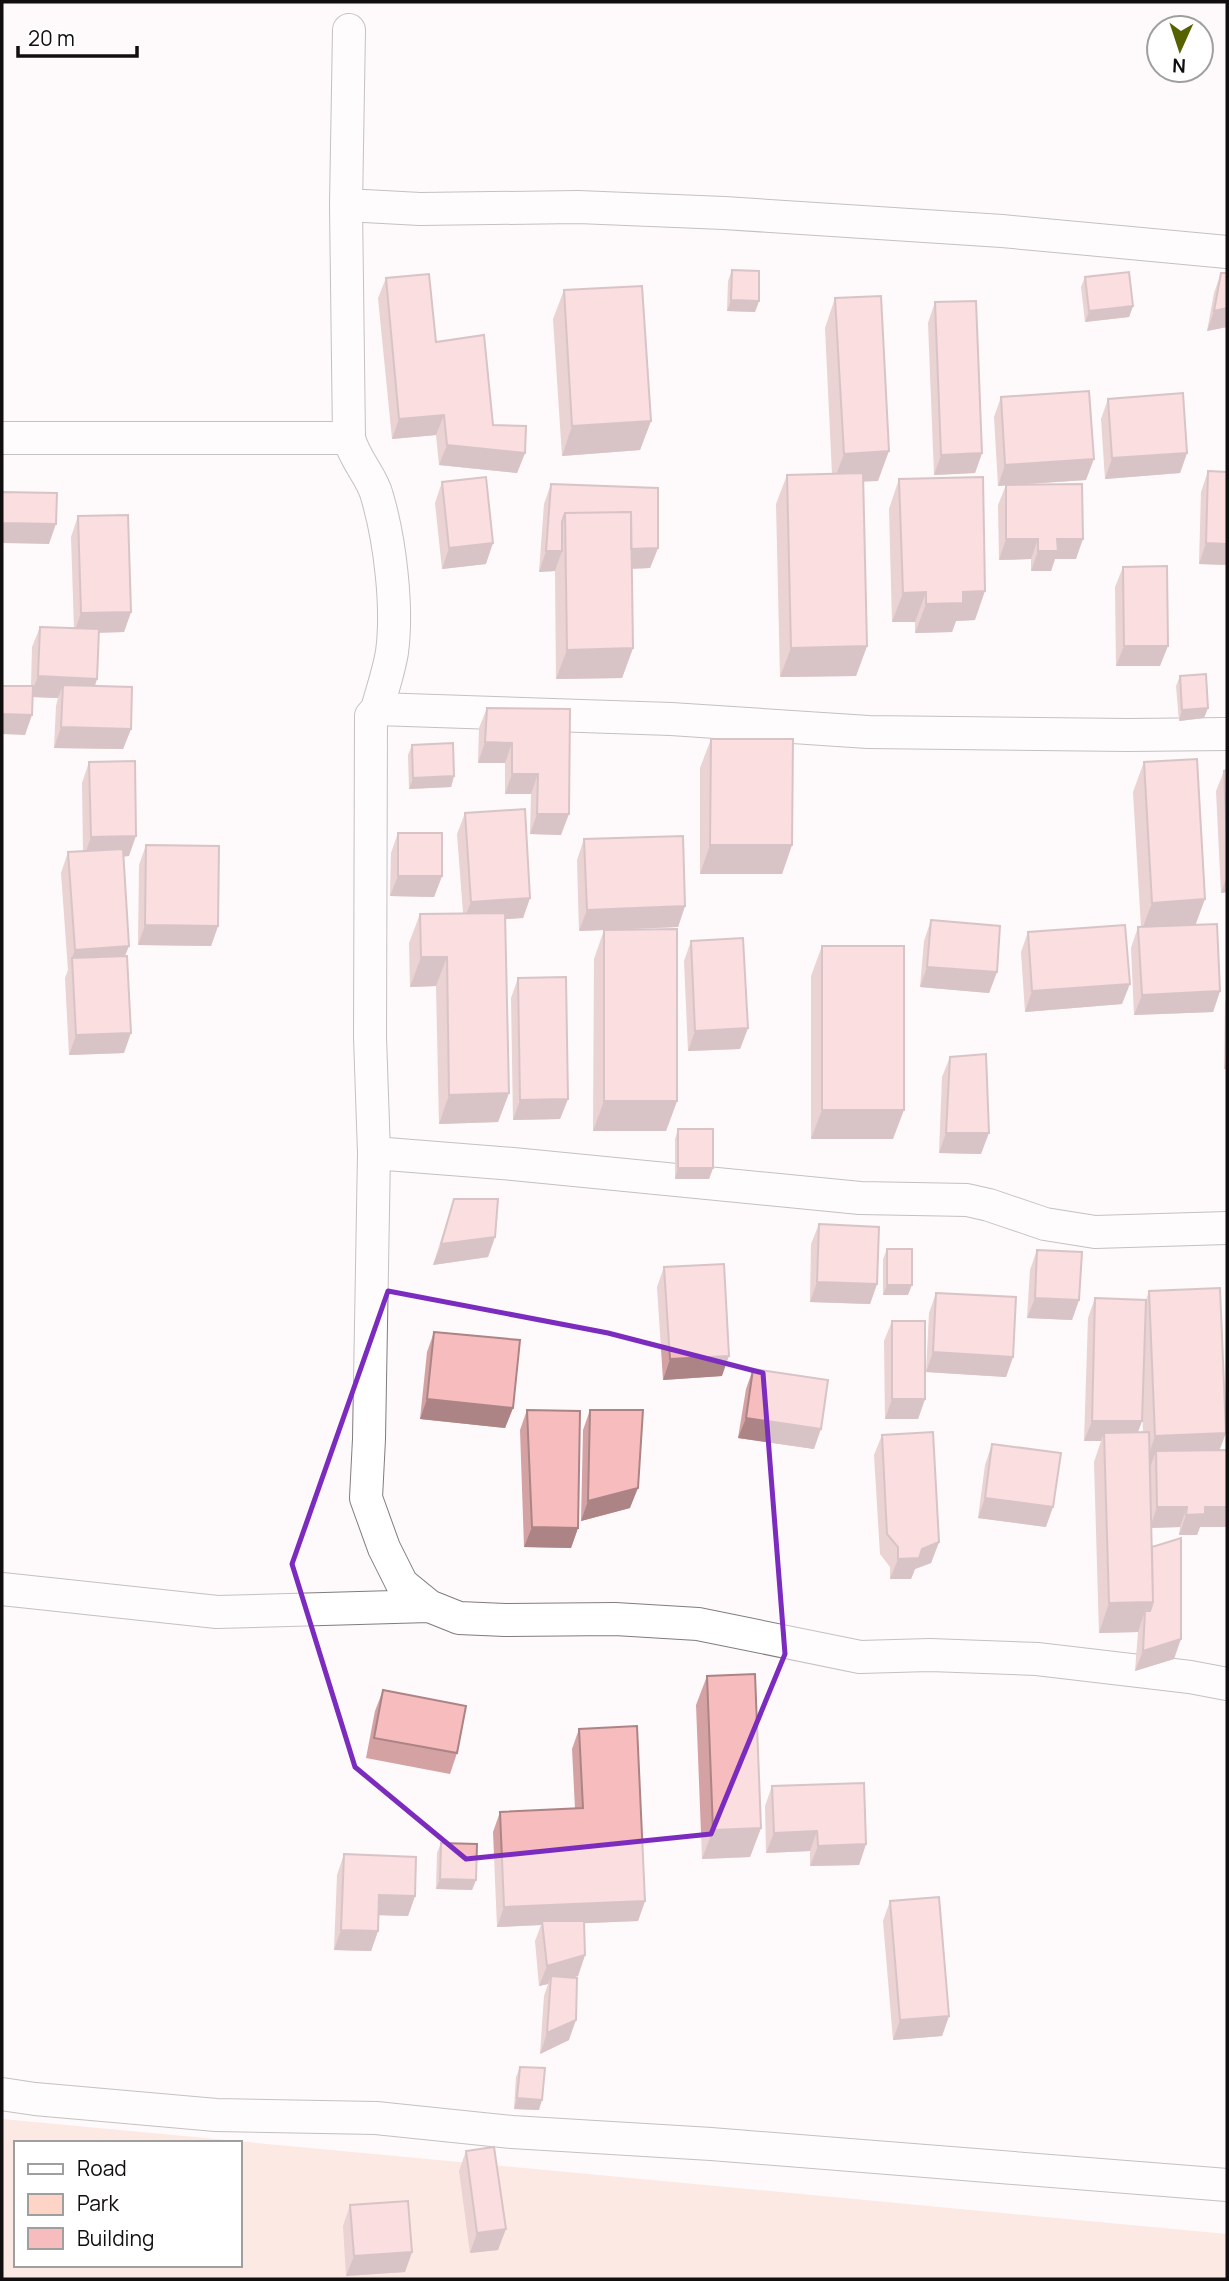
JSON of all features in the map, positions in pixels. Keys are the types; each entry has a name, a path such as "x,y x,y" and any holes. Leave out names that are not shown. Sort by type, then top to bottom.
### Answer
{"street":[{"path":"349,30 346,205 349,439 353,454 377,493 388,543 393,612 392,653 377,709 371,716 370,1037 374,1153 366,1498 384,1548 402,1584 429,1606 459,1618 615,1619 698,1624 860,1657 930,1654 1037,1660 1190,1677 1227,1684"},
{"path":"346,205 420,209 578,207 724,213 1002,231 1227,252"},
{"path":"2,438 349,439"},
{"path":"377,709 671,719 869,732 1227,734"},
{"path":"374,1153 860,1198 967,1200 1045,1224 1095,1232 1227,1228"},
{"path":"2,1589 217,1612 429,1606"},
{"path":"2,2094 216,2115 376,2118 512,2132 710,2144 1227,2185"}],"highlighted area":[{"path":"388,1291 608,1333 763,1373 785,1654 711,1834 466,1859 355,1767 292,1564"}],"green space":[{"path":"2,2119 236,2141 14,2141 14,2267 242,2267 242,2142 1227,2234 1227,2279 2,2279"}],"building":[{"path":"732,270 759,271 759,301 731,300"},
{"path":"1129,272 1133,306 1089,311 1085,277"},
{"path":"1221,273 1227,273 1227,308 1214,311"},
{"path":"429,274 436,342 484,335 493,425 526,426 525,453 447,445 444,415 399,419 386,278"},
{"path":"642,286 651,421 572,426 564,290"},
{"path":"881,296 889,451 844,454 835,298"},
{"path":"976,301 982,453 941,455 935,302"},
{"path":"1089,391 1094,459 1005,465 1001,397"},
{"path":"1183,393 1187,453 1112,458 1108,399"},
{"path":"1208,471 1227,472 1227,544 1206,543"},
{"path":"863,473 867,646 791,648 787,475"},
{"path":"486,477 493,543 449,548 442,482"},
{"path":"983,477 985,591 963,592 963,603 926,604 926,592 903,593 899,479"},
{"path":"551,484 658,488 658,548 631,549 631,512 565,513 562,522 562,551 546,551"},
{"path":"1082,484 1083,539 1057,539 1058,551 1038,551 1038,539 1006,539 1006,485"},
{"path":"2,492 57,493 56,524 2,523"},
{"path":"631,512 633,648 567,650 565,513"},
{"path":"128,515 131,612 81,613 78,516"},
{"path":"1167,566 1168,646 1124,646 1123,567"},
{"path":"40,627 99,629 97,679 38,676"},
{"path":"1206,674 1208,708 1182,710 1180,676"},
{"path":"63,685 132,687 131,729 61,727"},
{"path":"2,686 33,686 32,715 2,714"},
{"path":"487,708 570,709 569,814 537,814 538,774 512,774 512,743 485,742"},
{"path":"711,739 793,739 792,845 710,845"},
{"path":"453,743 454,776 413,778 412,745"},
{"path":"1197,759 1205,899 1152,903 1144,762"},
{"path":"135,761 136,836 91,837 89,762"},
{"path":"1227,770 1227,844 1224,771"},
{"path":"525,809 530,898 471,902 465,813"},
{"path":"398,833 442,833 442,876 398,876"},
{"path":"683,836 685,906 587,910 584,839"},
{"path":"146,845 219,846 218,926 145,925"},
{"path":"123,849 129,946 75,950 68,852"},
{"path":"505,913 509,1093 449,1095 447,957 421,957 420,914"},
{"path":"931,920 1000,926 997,972 927,967"},
{"path":"1217,924 1220,991 1142,995 1138,927"},
{"path":"1125,925 1130,984 1032,991 1028,932"},
{"path":"677,929 677,1101 604,1101 604,930"},
{"path":"743,938 748,1028 695,1031 691,941"},
{"path":"822,946 904,946 904,1110 822,1110"},
{"path":"127,956 131,1033 76,1035 72,958"},
{"path":"566,977 568,1099 520,1100 518,978"},
{"path":"986,1054 989,1133 946,1133 950,1057"},
{"path":"678,1129 713,1129 713,1168 678,1168"},
{"path":"454,1199 498,1199 495,1237 441,1244"},
{"path":"819,1224 879,1227 877,1284 817,1282"},
{"path":"887,1249 912,1249 912,1285 887,1285"},
{"path":"1037,1250 1082,1252 1079,1300 1035,1298"},
{"path":"724,1264 729,1356 670,1359 664,1267"},
{"path":"1220,1288 1226,1433 1155,1436 1149,1291"},
{"path":"936,1293 1016,1297 1013,1357 933,1352"},
{"path":"1095,1298 1146,1300 1142,1421 1092,1421"},
{"path":"892,1321 925,1321 925,1399 892,1399"},
{"path":"434,1332 520,1340 513,1408 427,1399"},
{"path":"753,1369 828,1380 821,1429 746,1418"},
{"path":"527,1410 580,1411 578,1528 532,1527"},
{"path":"590,1410 643,1410 638,1488 588,1501"},
{"path":"933,1432 939,1542 922,1549 919,1558 898,1559 898,1547 887,1534 882,1435"},
{"path":"1149,1432 1153,1602 1109,1603 1104,1433"},
{"path":"992,1444 1061,1453 1053,1507 985,1498"},
{"path":"1227,1450 1227,1507 1205,1507 1205,1514 1186,1515 1187,1507 1157,1507 1156,1451"},
{"path":"1181,1538 1181,1639 1143,1651 1145,1611 1150,1611 1153,1602 1152,1547"},
{"path":"755,1674 761,1828 713,1830 707,1676"},
{"path":"383,1690 466,1706 457,1753 374,1738"},
{"path":"637,1726 645,1901 504,1907 500,1812 583,1808 579,1729"},
{"path":"864,1783 866,1844 818,1846 817,1831 774,1833 772,1786"},
{"path":"441,1843 477,1844 476,1880 440,1879"},
{"path":"344,1854 416,1857 415,1896 379,1895 378,1931 341,1930"},
{"path":"939,1897 949,2016 900,2020 890,1901"},
{"path":"542,1921 584,1921 585,1955 547,1966"},
{"path":"551,1976 577,1978 576,2020 547,2033"},
{"path":"520,2067 545,2068 542,2100 517,2098"},
{"path":"494,2147 506,2229 477,2233 466,2151"},
{"path":"408,2201 412,2252 354,2256 350,2205"}]}
